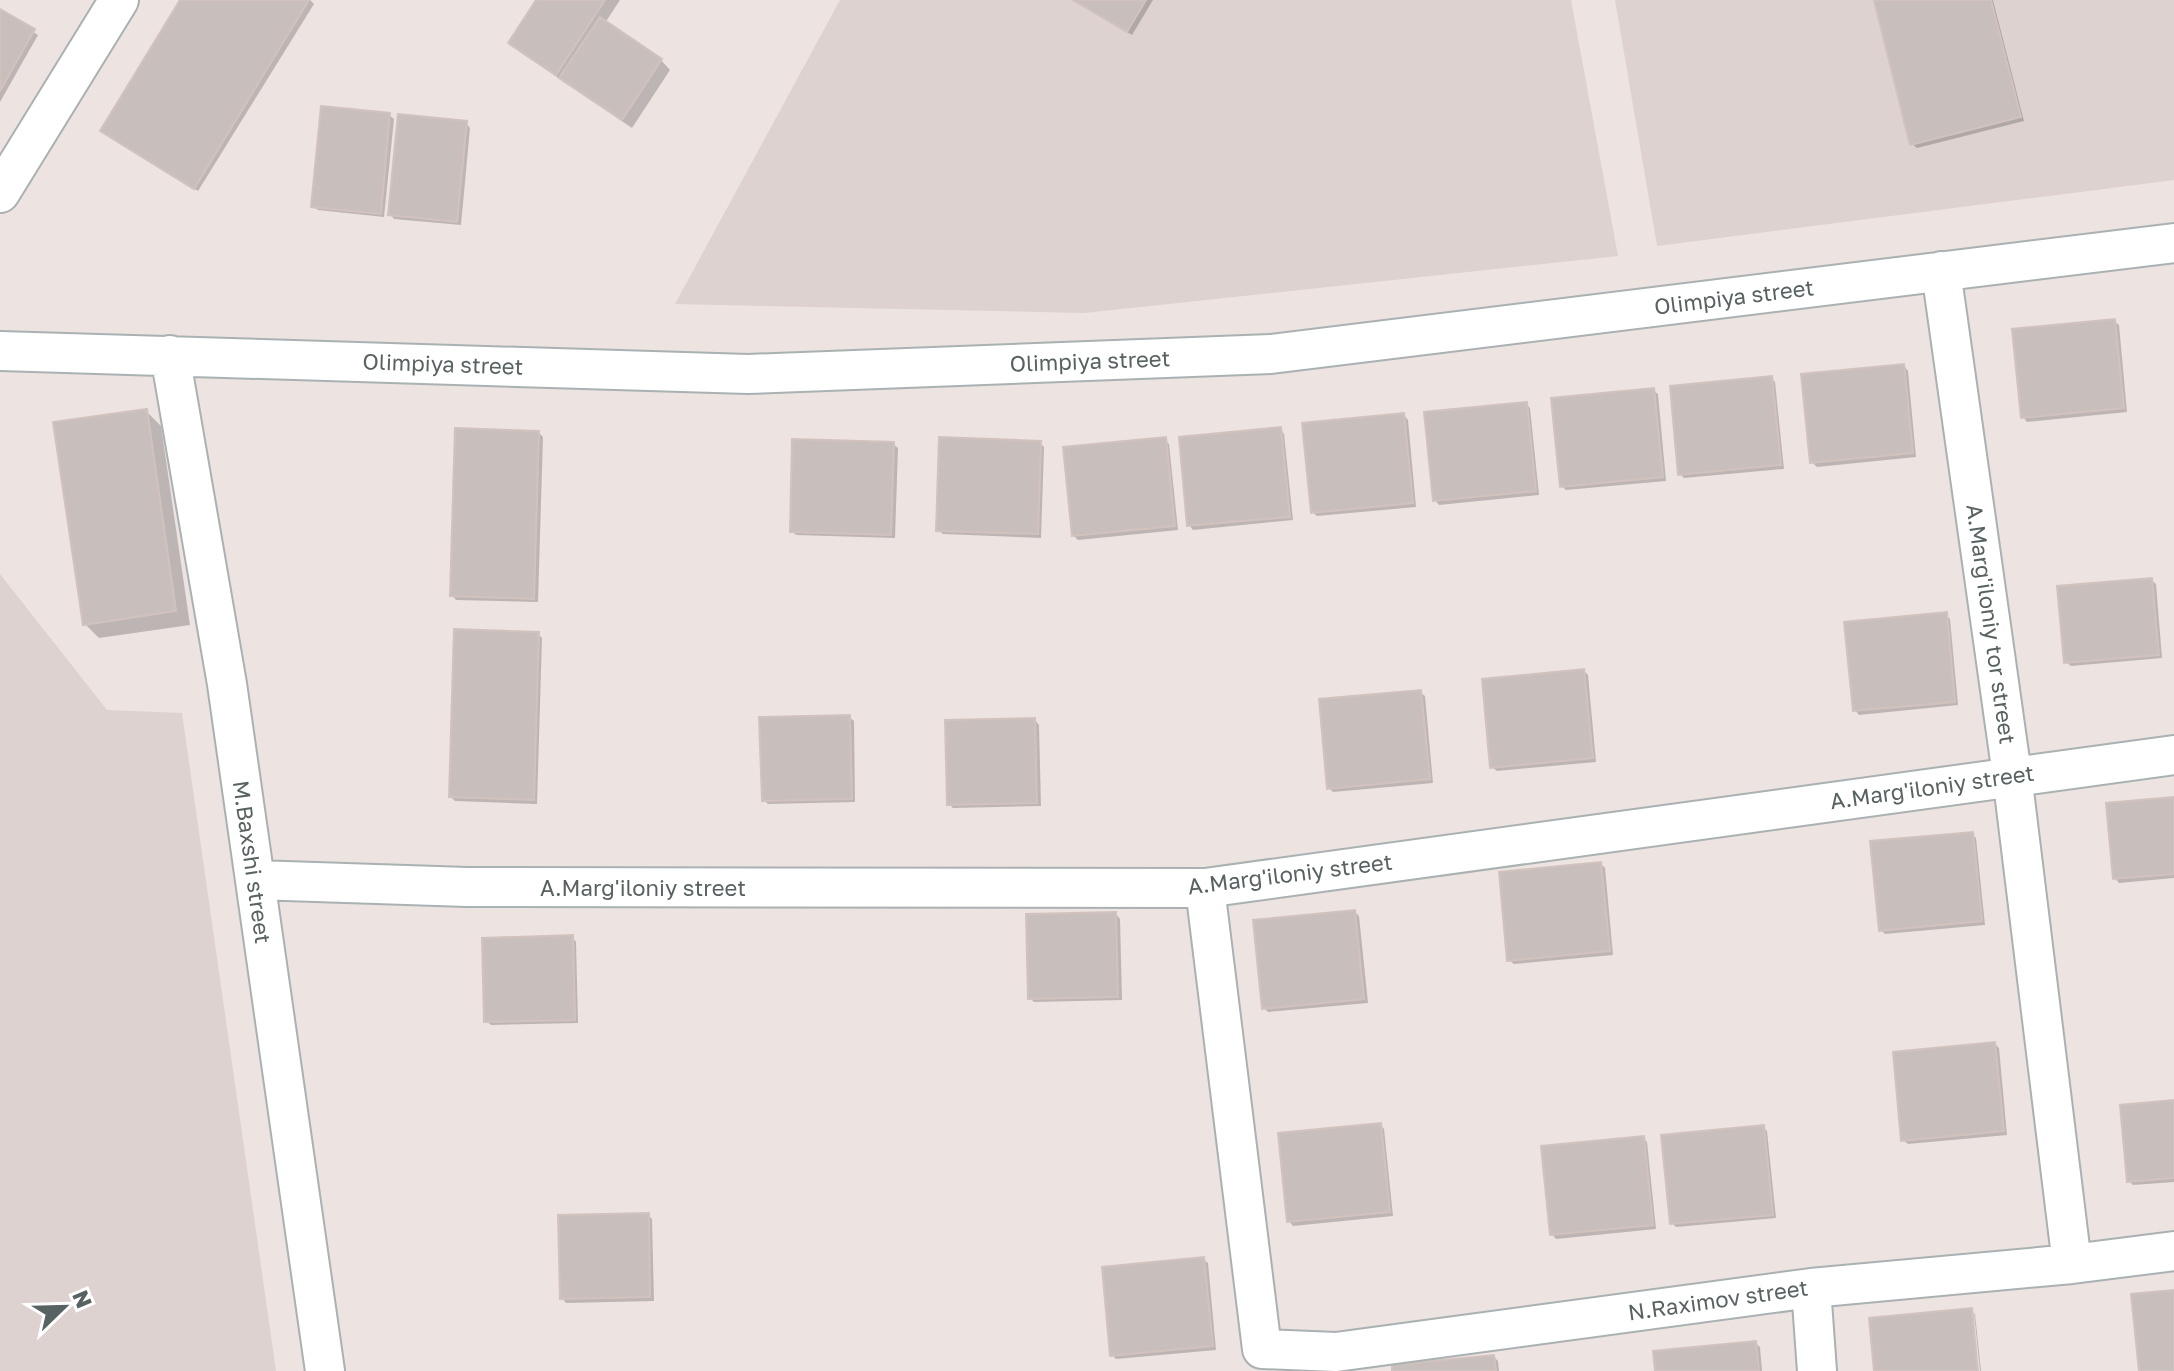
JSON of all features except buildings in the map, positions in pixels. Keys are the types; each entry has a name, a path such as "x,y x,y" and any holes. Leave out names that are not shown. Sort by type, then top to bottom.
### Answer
{"street":[{"path":"0,193 119,0"},
{"name":"Olimpiya street","path":"0,351 748,374 1271,354 2174,243"},
{"name":"A.Marg'iloniy tor street","path":"1941,271 2012,775 2072,1264"},
{"name":"M.Baxshi street","path":"170,355 227,684 325,1371"},
{"name":"A.Marg'iloniy street","path":"255,880 483,888 1205,888 2174,755"},
{"name":"N.Raximov street","path":"1205,888 1262,1349 1338,1361 1811,1288 2072,1264 2174,1251"},
{"path":"1811,1288 1817,1371"}],"shaded area":[{"path":"840,0 1571,0 1618,256 1084,313 675,304"},
{"path":"1615,0 2174,0 2174,180 1657,246"},
{"path":"0,574 107,710 182,713 276,1371 0,1371"}]}
